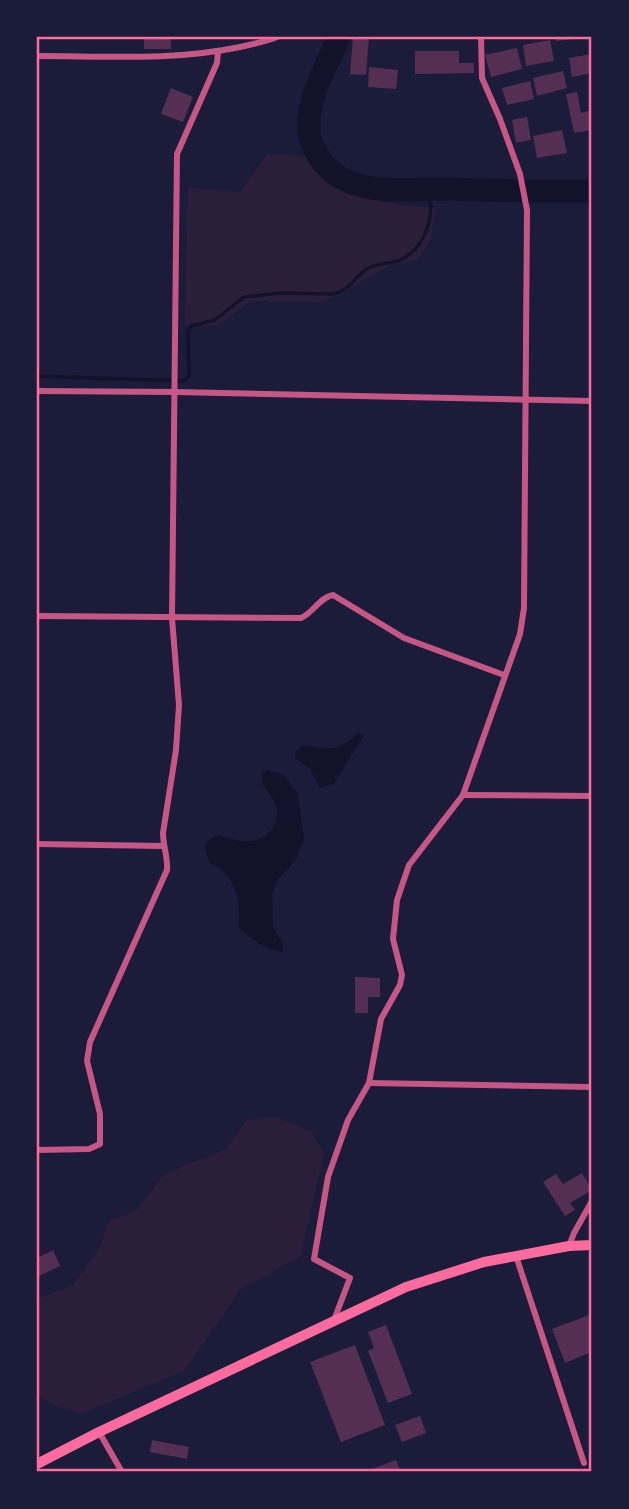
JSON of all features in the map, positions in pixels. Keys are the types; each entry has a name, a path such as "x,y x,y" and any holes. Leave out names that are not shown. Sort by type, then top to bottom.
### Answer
{"main road":[{"path":"37,1464 406,1287 484,1262 569,1246 592,1245"}],"street":[{"path":"37,57 158,56 219,51 276,37"},
{"path":"333,1322 350,1278 314,1259 328,1177 348,1119 369,1083 382,1020 400,985 402,975 393,939 397,900 409,865 463,795 520,634 524,608 527,210 520,174 482,78 481,37"},
{"path":"37,1150 89,1149 100,1144 100,1114 87,1061 90,1042 167,870 163,846 165,811 178,727 172,618 177,154 217,63 219,51"},
{"path":"37,391 592,401"},
{"path":"37,616 301,618 309,614 327,596 333,596 404,638 504,675"},
{"path":"463,795 592,796"},
{"path":"37,844 163,846"},
{"path":"369,1083 592,1087"},
{"path":"569,1246 592,1201"},
{"path":"516,1256 584,1463"},
{"path":"99,1432 122,1472"}],"shaded area":[{"path":"267,154 311,157 339,183 367,198 399,205 436,208 430,242 417,260 392,264 323,302 251,301 217,325 185,325 188,188 240,192"},
{"path":"358,733 364,735 334,784 320,788 309,768 296,759 295,752 303,745 333,748 345,744"},
{"path":"267,770 284,775 298,794 304,840 296,860 277,880 272,894 273,927 283,945 283,952 259,943 239,927 239,906 235,889 226,874 209,862 205,849 208,840 219,835 238,841 257,840 274,827 277,812 261,775"},
{"path":"275,1117 311,1131 324,1153 300,1257 241,1289 184,1371 83,1413 58,1407 37,1394 37,1299 73,1285 100,1247 109,1221 137,1210 164,1174 226,1149 247,1120"}],"building":[{"path":"144,37 171,37 171,49 144,49"},
{"path":"353,37 369,37 366,75 350,74"},
{"path":"556,37 583,37 583,38 556,41"},
{"path":"550,40 554,61 526,66 523,45"},
{"path":"517,48 522,69 491,77 485,55"},
{"path":"415,51 459,51 459,63 474,63 474,73 415,74"},
{"path":"592,54 592,73 572,77 569,58"},
{"path":"369,67 398,70 396,89 368,87"},
{"path":"563,71 567,88 537,96 533,78"},
{"path":"530,81 534,99 507,105 502,88"},
{"path":"171,88 193,97 183,122 161,114"},
{"path":"577,92 581,113 592,110 592,130 574,133 566,94"},
{"path":"527,117 531,140 516,143 512,120"},
{"path":"562,130 567,153 537,158 533,136"},
{"path":"355,977 380,978 380,997 368,997 368,1013 355,1013"},
{"path":"582,1173 592,1190 570,1203 575,1210 565,1216 543,1182 556,1174 563,1184"},
{"path":"53,1250 60,1266 37,1277 37,1258"},
{"path":"592,1314 592,1352 565,1363 552,1329"},
{"path":"386,1325 412,1394 388,1403 368,1351 374,1348 368,1332"},
{"path":"355,1345 385,1425 341,1442 310,1362"},
{"path":"420,1416 426,1433 402,1442 395,1425"},
{"path":"152,1440 189,1447 187,1459 150,1452"},
{"path":"396,1460 401,1472 364,1472"}],"waterway":[{"path":"339,37 314,96 309,133 319,157 331,171 345,180 361,186 396,190 592,191"},
{"path":"37,376 185,381 189,376 188,332 191,326 215,320 244,297 281,293 333,294 348,287 368,268 409,255 422,240 429,220 431,210 428,190"}]}
